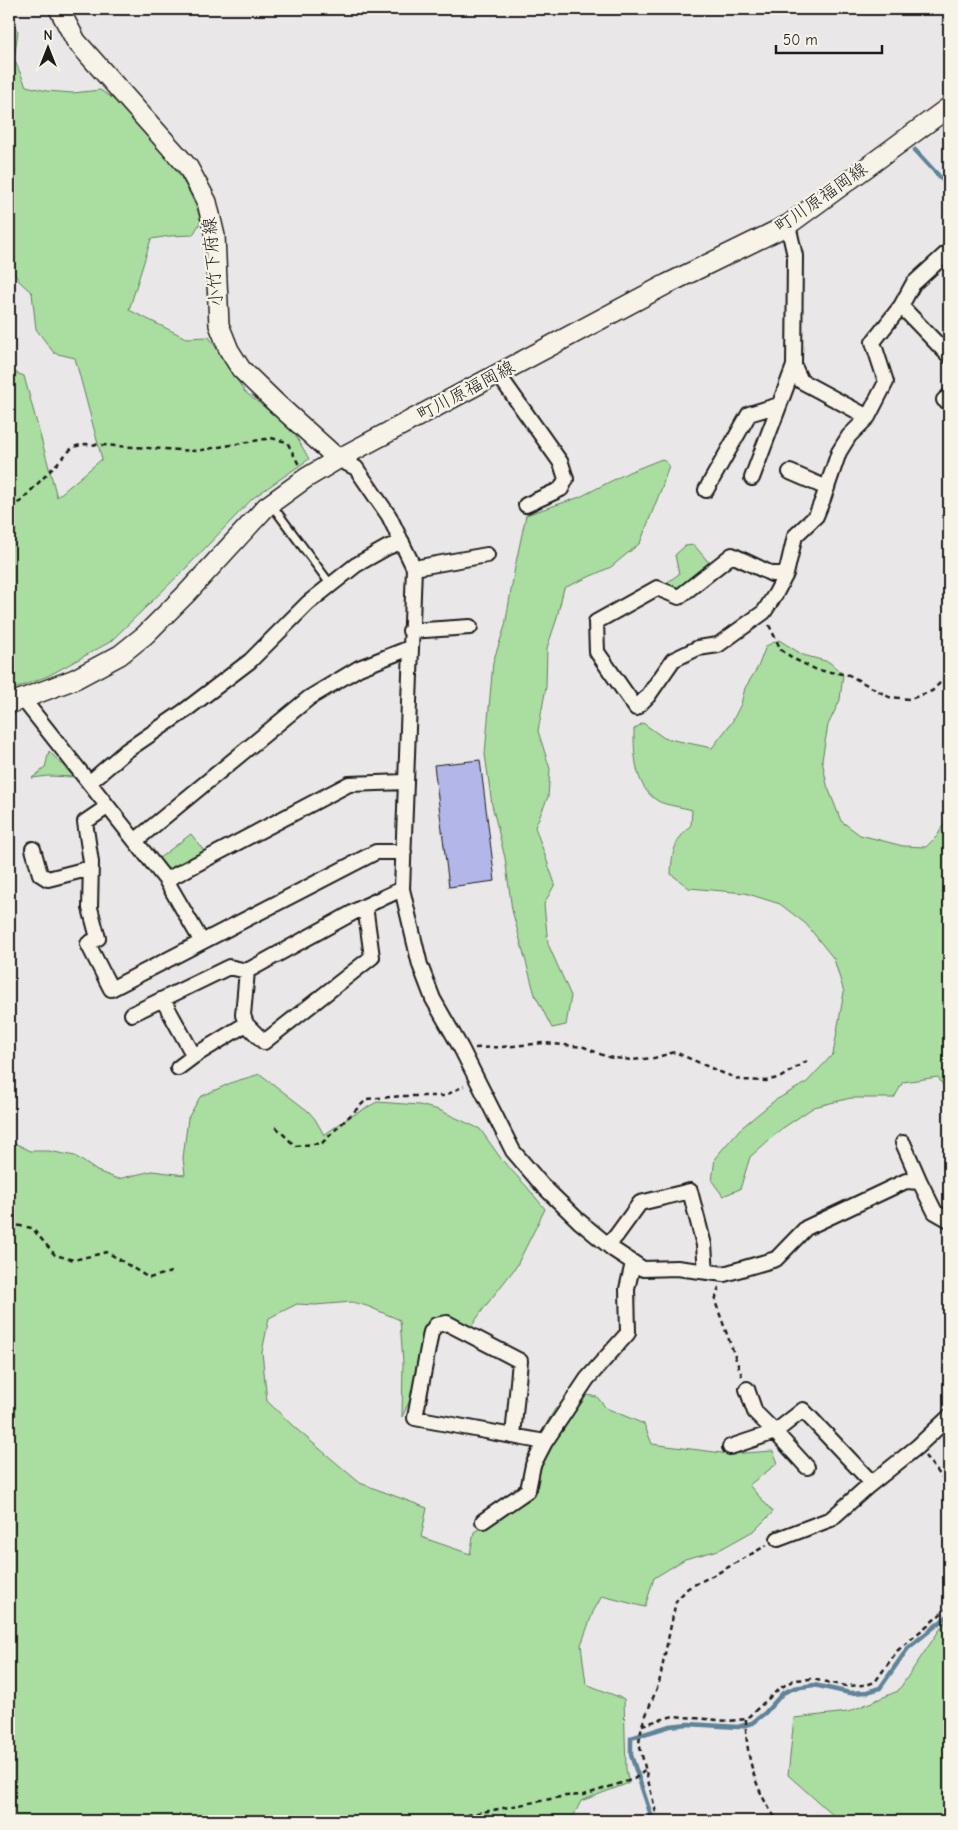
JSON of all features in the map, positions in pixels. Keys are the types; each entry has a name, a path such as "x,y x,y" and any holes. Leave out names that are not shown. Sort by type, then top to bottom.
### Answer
{"main road":[{"name":"小竹下府線","path":"59,9 76,41 188,167 207,202 215,236 219,325 229,350 241,369 338,459"},
{"name":"町川原福岡線","path":"15,701 75,679 120,656 145,635 188,593 271,503 306,478 338,459 667,284 788,225 949,108"}],"street":[{"path":"752,478 794,366 795,256 788,225"},
{"path":"786,574 772,574 732,555 679,597 657,588 596,622 597,652 636,708 648,696 673,660 698,648 718,645 764,612 786,574 794,536 816,516 839,452 849,436 868,417 886,382 873,342 900,306 913,284 949,251"},
{"path":"900,306 947,350"},
{"path":"794,366 801,381 868,417"},
{"path":"498,374 561,463 566,479 561,489 526,506"},
{"path":"706,490 749,414 779,405"},
{"path":"338,459 356,468 389,516 414,568 410,631 402,889 420,965 433,999 461,1048 513,1150 542,1185 580,1221 607,1244 643,1269 677,1268 724,1274 776,1259 806,1228 906,1180 920,1182"},
{"path":"790,472 827,488"},
{"path":"89,783 126,751 183,712 250,661 308,603 331,585 356,566 388,547 402,542"},
{"path":"414,568 487,555"},
{"path":"410,631 470,627"},
{"path":"135,841 309,698 359,668 410,648"},
{"path":"15,701 89,783 166,880 202,942"},
{"path":"166,880 349,784 405,782"},
{"path":"107,807 85,822 91,868 90,908 98,938 88,944 111,989 376,852 404,852"},
{"path":"33,849 40,874 48,879 91,868"},
{"path":"132,1014 229,967 247,972 365,906 402,889"},
{"path":"247,972 244,1015 246,1024 264,1042 372,957 365,906"},
{"path":"163,1000 194,1056"},
{"path":"178,1068 246,1024"},
{"path":"903,1142 935,1212 949,1220"},
{"path":"607,1244 616,1236 640,1204 690,1191 704,1245 706,1272"},
{"path":"483,1521 528,1490 533,1465 545,1442 587,1379 628,1333 628,1288 633,1263"},
{"path":"513,1436 520,1362 447,1323 436,1325 431,1332 415,1418 545,1442"},
{"path":"746,1389 755,1412 807,1467"},
{"path":"730,1448 775,1432 803,1410 872,1483"},
{"path":"778,1539 831,1519 917,1447 949,1417"}],"lane":[{"path":"271,503 331,585"}],"path":[{"path":"9,506 20,502 73,447 85,444 196,451 271,438 287,442 306,478"},
{"path":"764,612 781,650 817,670 849,675 889,697 910,699 932,691 949,674"},
{"path":"461,1048 544,1043 584,1047 607,1057 632,1060 654,1058 676,1052 741,1080 766,1081 781,1077 807,1061"},
{"path":"276,1127 295,1146 322,1144 366,1099 402,1096 444,1096 477,1079"},
{"path":"9,1224 32,1228 55,1255 65,1258 74,1260 107,1252 150,1278 174,1271"},
{"path":"724,1274 715,1300 746,1389"},
{"path":"917,1447 949,1486"},
{"path":"658,1821 639,1743 642,1725 659,1682 676,1602 688,1588 778,1539"},
{"path":"642,1725 673,1716 728,1721 746,1719 780,1688 794,1680 812,1679 846,1686 866,1685 876,1682 897,1651 949,1607"},
{"path":"746,1719 746,1737 752,1765 767,1808 778,1821"},
{"path":"467,1815 566,1796 584,1795 634,1779 646,1770"}],"green space":[{"path":"9,20 18,31 14,59 26,86 47,91 73,93 100,90 111,97 164,154 194,202 201,221 193,235 151,239 129,310 186,338 209,337 245,392 292,429 309,459 253,498 185,569 110,642 48,676 9,691 9,370 24,376 57,497 102,459 75,358 54,353 36,329 32,293 19,281 9,264"},
{"path":"662,459 669,465 640,543 611,567 564,588 547,648 546,687 538,731 550,769 548,797 535,827 555,884 544,904 548,944 571,996 566,1025 552,1028 535,995 512,910 505,858 492,805 485,754 493,662 505,626 526,515 580,497 629,472"},
{"path":"694,545 711,565 683,589 665,584 679,574 675,555 685,546"},
{"path":"779,640 803,655 829,662 843,674 840,700 828,725 822,760 827,785 841,821 860,835 903,846 926,847 938,835 949,812 949,1095 938,1077 903,1082 894,1098 851,1098 814,1107 780,1130 750,1157 740,1189 723,1196 712,1181 715,1158 740,1129 774,1101 807,1082 833,1054 844,992 834,959 806,924 780,904 745,893 689,888 671,874 675,846 691,825 692,810 658,801 644,787 635,759 634,729 643,723 664,738 712,748 732,722 741,704 745,688 758,667 766,646"},
{"path":"49,751 74,777 48,776 32,778 45,768"},
{"path":"191,834 204,851 168,872 158,859"},
{"path":"260,1074 308,1111 324,1135 348,1118 377,1102 419,1105 439,1110 480,1129 502,1160 545,1209 516,1267 471,1327 444,1319 427,1324 419,1381 402,1417 403,1362 400,1320 367,1306 352,1302 315,1305 297,1304 269,1318 262,1352 267,1401 294,1427 360,1483 427,1508 421,1537 470,1554 474,1532 504,1512 526,1483 527,1457 555,1409 582,1394 597,1397 606,1408 644,1424 652,1444 730,1454 773,1451 778,1463 749,1485 773,1512 755,1530 719,1550 685,1559 654,1578 645,1607 602,1596 593,1612 581,1645 586,1684 624,1699 626,1769 629,1783 581,1801 571,1821 9,1821 9,1140 30,1151 49,1151 75,1156 97,1171 118,1179 152,1171 185,1175 183,1158 188,1118 200,1097 233,1082"},
{"path":"949,1616 949,1821 903,1821 902,1817 834,1816 788,1775 794,1718 848,1712 898,1691"}],"building":[{"path":"480,760 495,881 449,887 434,765"}],"waterway":[{"path":"915,150 949,187"},
{"path":"653,1821 631,1755 631,1738 670,1726 688,1724 738,1727 752,1723 765,1713 783,1693 794,1688 814,1685 850,1693 867,1692 880,1688 908,1648 949,1615"}]}
